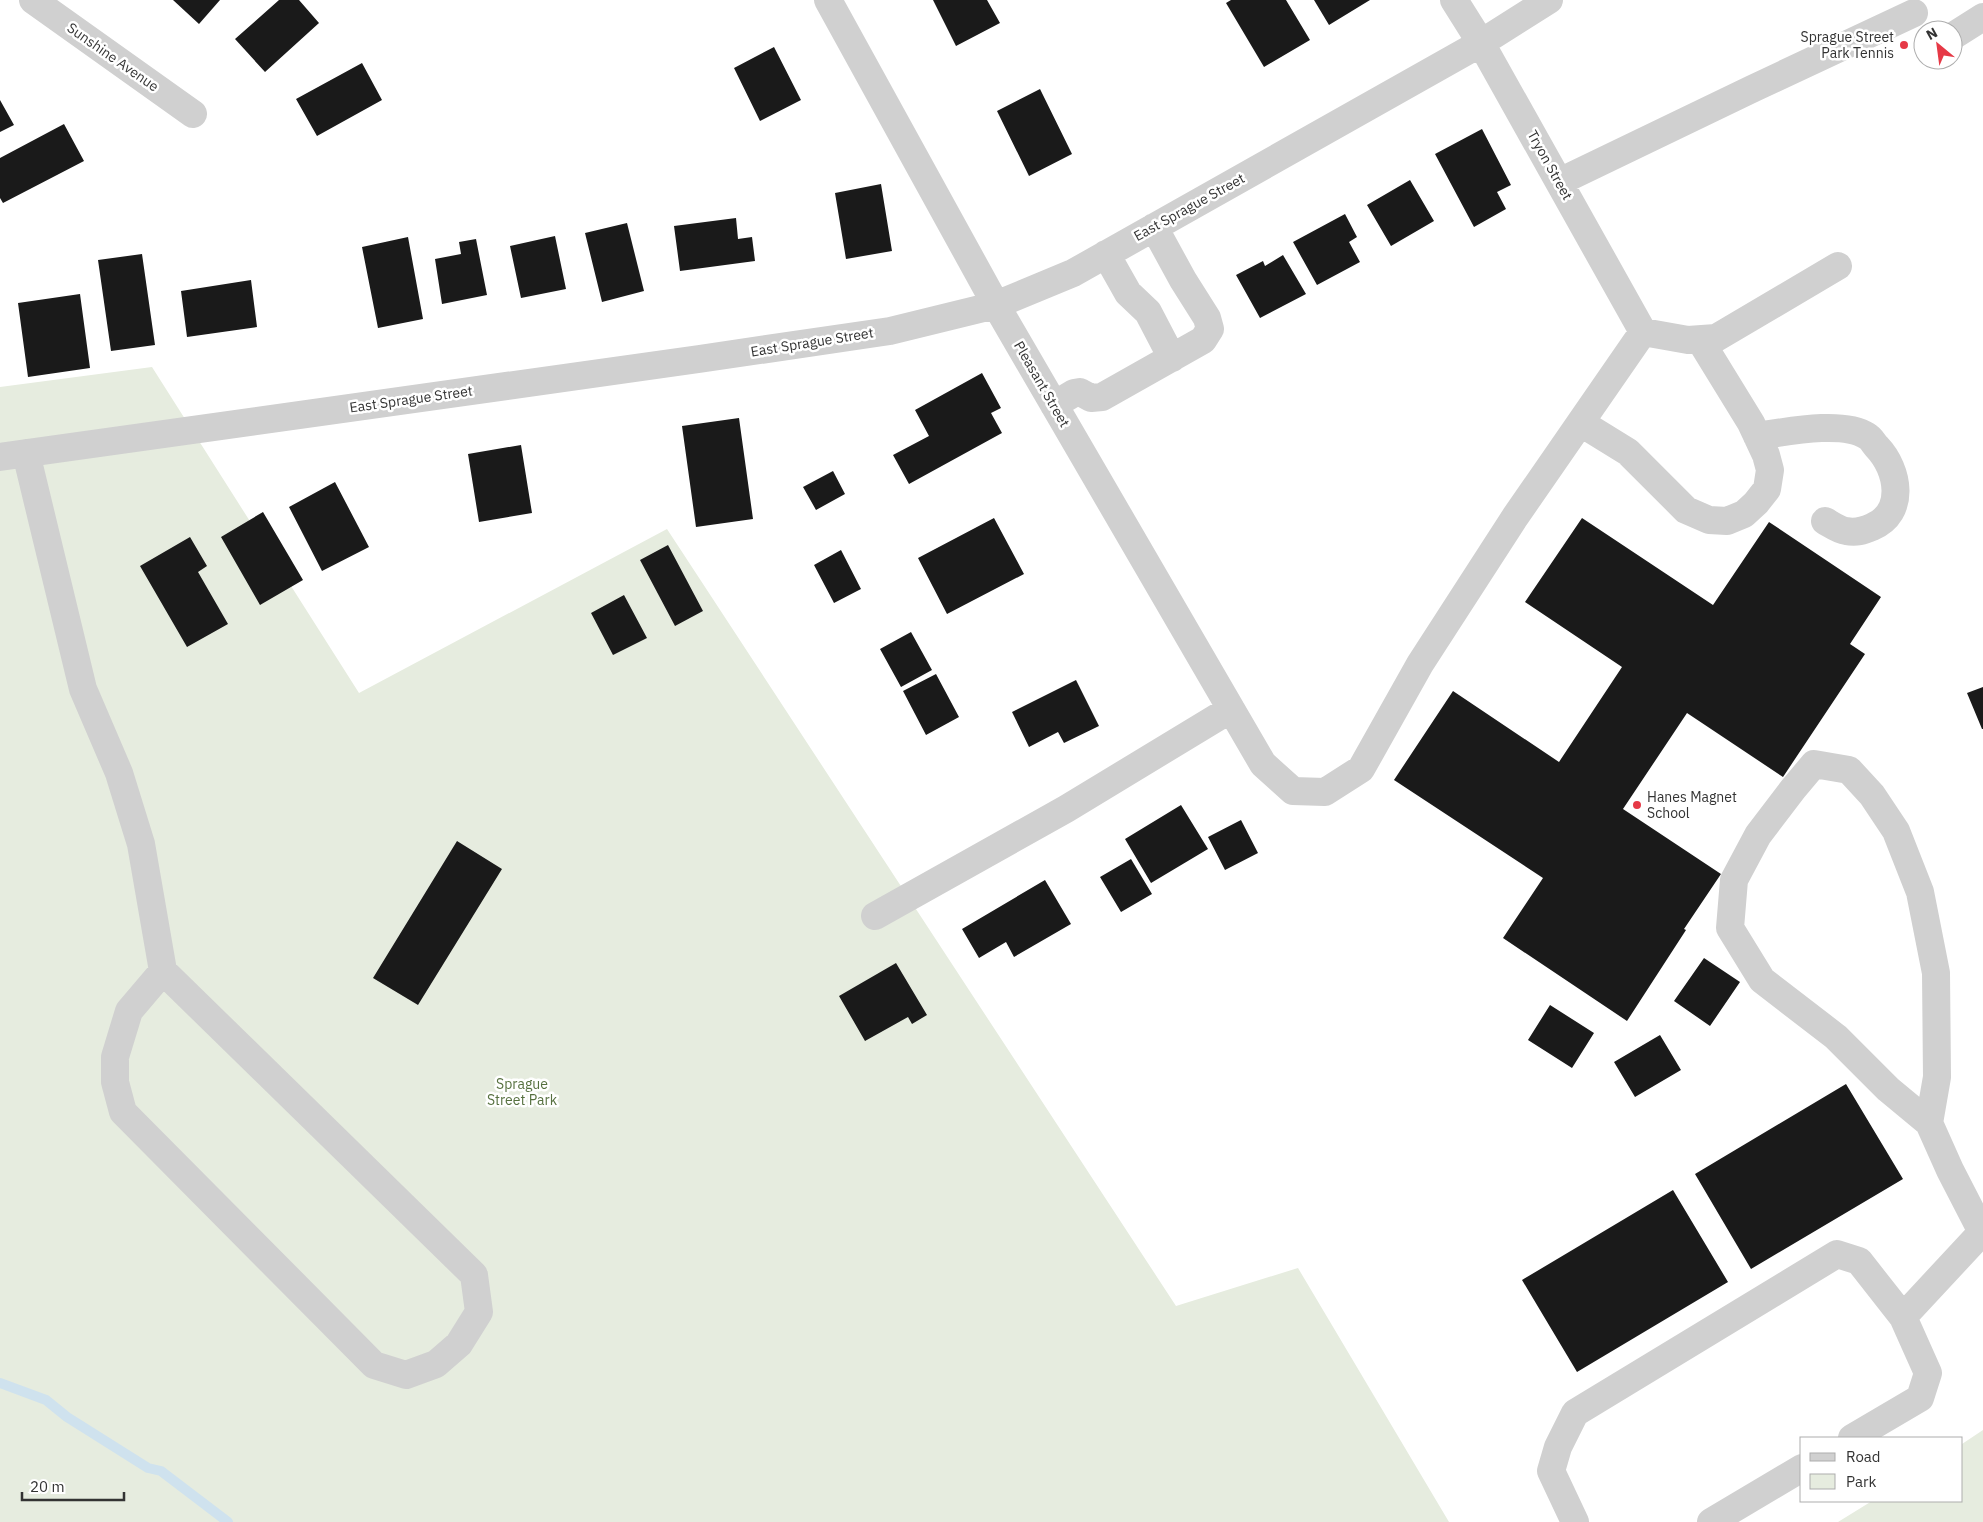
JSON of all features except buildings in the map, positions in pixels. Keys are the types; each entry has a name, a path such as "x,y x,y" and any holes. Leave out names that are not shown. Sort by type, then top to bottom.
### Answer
{"street":[{"name":"Sunshine Avenue","path":"33,0 193,114"},
{"name":"Pleasant Street","path":"828,0 996,305 1263,764 1293,791 1325,792 1361,768 1420,664 1515,518 1644,332"},
{"name":"Tryon Street","path":"1454,0 1481,43 1644,332"},
{"name":"East Sprague Street","path":"13,455 670,364 898,329 996,305 1073,273 1481,43 1549,0"},
{"path":"1559,182 1752,88 1914,14"},
{"path":"1963,30 1983,18"},
{"path":"1054,405 1074,393 1080,392 1091,398 1102,398 1203,340 1210,329 1208,318 1183,280 1154,227"},
{"path":"1106,254 1128,294 1148,312 1172,358"},
{"path":"1644,332 1688,340 1716,338 1838,266"},
{"path":"1581,422 1628,452 1686,510 1709,520 1727,521 1744,514 1756,504 1767,489 1770,470 1766,455 1751,423 1700,340"},
{"path":"1757,436 1812,428 1842,428 1867,436 1886,456 1893,476 1896,498 1892,512 1880,524 1860,532 1844,531 1825,521"},
{"path":"13,455 83,689 119,773 141,844 163,971 219,1028 474,1275 479,1312 460,1344 436,1364 406,1375 374,1366 123,1112 115,1082 115,1057 129,1011 163,971"},
{"path":"875,916 1066,809 1231,708"},
{"path":"1903,1317 1982,1233 1929,1123 1888,1089 1836,1037 1762,980 1730,928 1734,880 1758,835 1814,764 1849,770 1872,795 1896,831 1920,892 1936,973 1937,1078 1929,1123"},
{"path":"1575,1522 1551,1471 1558,1447 1575,1413 1836,1254 1858,1261 1903,1317 1928,1373 1920,1398 1854,1437"},
{"path":"1710,1522 1800,1469"}],"green space":[{"name":"Sprague Street Park","path":"152,367 359,693 667,529 1176,1306 1298,1268 1449,1522 0,1522 0,387"},
{"path":"1983,1430 1983,1522 1838,1522 1870,1502 1963,1502 1963,1443"}],"waterway":[{"path":"0,1383 46,1400 67,1417 148,1468 161,1471 228,1522"}],"place":[{"name":"Sprague Street Park Tennis","path":"1904,45"},
{"name":"Hanes Magnet School","path":"1637,805"}]}
